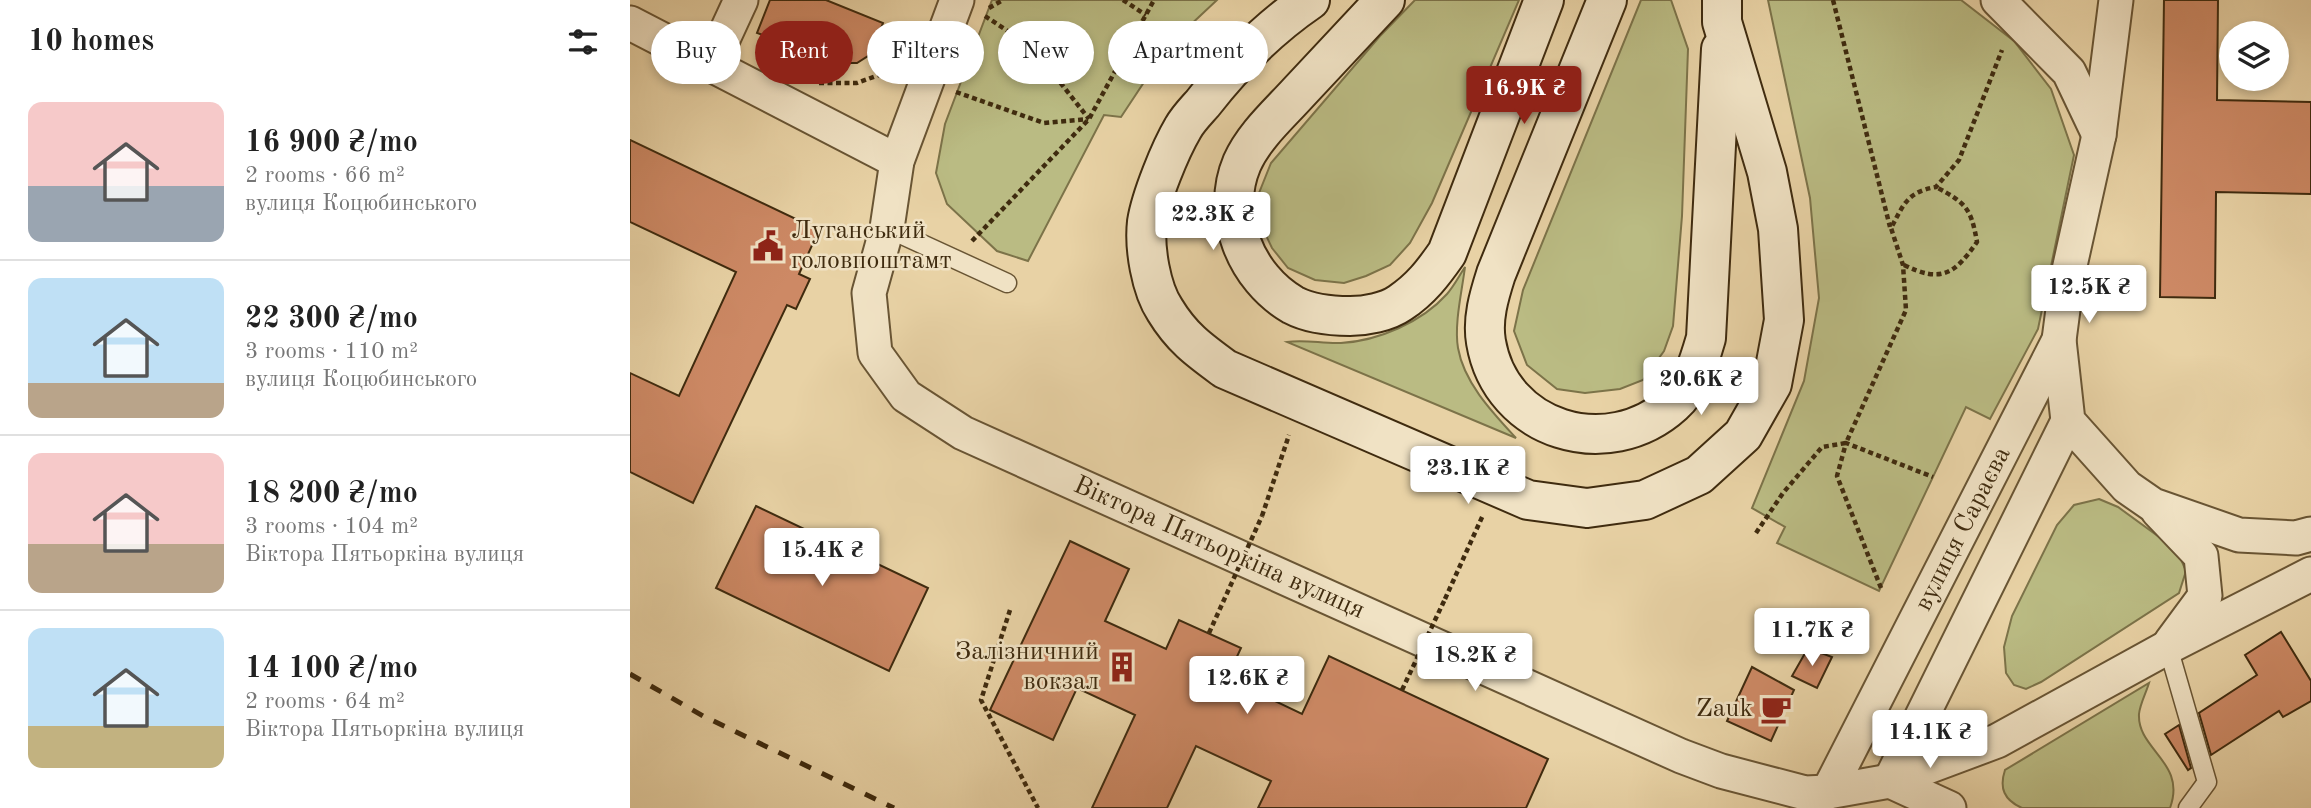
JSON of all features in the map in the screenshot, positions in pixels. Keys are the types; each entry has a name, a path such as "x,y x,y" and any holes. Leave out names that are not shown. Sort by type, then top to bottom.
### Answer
{"street":[{"path":"731,21 741,0"},
{"name":"Віктора Пятьоркіна вулиця","path":"957,0 897,160 887,228 869,293 875,353 906,396 963,433 1681,756 1721,771 1805,793 1828,792 1889,781 1997,741 2168,647 2311,574"},
{"path":"1310,0 1285,17 1243,56 1184,127 1160,180 1147,222 1148,266 1163,308 1189,343 1225,369 1528,500 1587,508 1645,500 1699,475 1743,435 1772,384 1784,320 1778,229 1767,172 1719,7"},
{"path":"1385,0 1260,134 1242,164 1234,196 1236,229 1248,260 1268,286 1294,305 1329,316 1364,316 1398,304 1427,282 1447,253 1544,0"},
{"path":"1607,0 1496,274 1486,307 1486,342 1496,375 1517,403 1545,424 1578,434 1613,434 1646,424 1674,403 1695,375 1706,338 1719,7"},
{"path":"1998,0 2070,72 2099,135"},
{"path":"1949,808 1889,781 2068,421 2059,340 2067,279 2099,135 2116,0"},
{"path":"630,23 651,34"},
{"path":"741,80 897,160"},
{"name":"вулиця Сараєва","path":"1828,792 2059,340"},
{"path":"2068,421 2127,487 2153,505 2201,556 2205,596 2168,647"},
{"path":"2153,505 2238,535 2296,538 2311,534"}],"lane":[{"path":"887,228 1007,283"},
{"path":"2168,647 2207,782 2188,808"}],"path":[{"path":"1003,0 980,13 1033,48 1089,119"},
{"path":"1123,0 1146,15"},
{"path":"954,259 1089,119 1154,0"},
{"path":"1833,0 1891,228 1903,265 1906,310 1846,443 1837,476 1881,588"},
{"path":"1937,187 1959,160 2003,48"},
{"path":"958,84 956,92 1044,123 1089,119"},
{"path":"1891,228 1904,203 1920,190 1937,187 1962,201 1973,222 1977,242 1962,263 1946,275 1923,274 1903,265"},
{"path":"1209,633 1262,516 1300,401"},
{"path":"1756,533 1783,493 1822,447 1846,443 1933,477"},
{"path":"1402,690 1496,486"},
{"path":"1010,610 981,700 1038,808"}],"green space":[{"path":"992,0 1217,0 1195,21 1108,21 1108,84 1143,84 1121,117 1104,115 1028,261 997,251 947,204 936,173 945,124 960,84 984,84 984,21"},
{"path":"1415,0 1519,0 1432,203 1410,243 1390,265 1366,276 1344,283 1315,280 1288,268 1272,248 1262,227 1257,198 1271,163 1380,36"},
{"path":"1641,0 1671,0 1688,49 1682,216 1673,326 1664,351 1643,380 1620,389 1585,393 1557,389 1527,365 1514,331 1523,290"},
{"path":"1768,0 1961,0 2014,41 2051,89 2074,155 2038,329 1990,419 1966,407 1879,591 1777,543 1785,527 1752,508 1804,381 1819,298 1810,198"},
{"path":"1465,267 1457,329 1461,361 1481,397 1516,438 1287,342 1334,343 1384,334 1412,321 1437,304 1450,291"},
{"path":"2099,499 2118,507 2177,550 2186,571 2179,593 2041,682 2026,689 2014,685 2006,673 2004,647 2012,616 2057,525 2074,505"},
{"path":"2149,683 2139,714 2140,726 2172,779 2170,808 2022,808 2007,797 2003,788 2005,770"}],"building":[{"path":"770,0 826,0 878,21 867,21 867,57 853,63 853,21 762,21"},
{"path":"2164,0 2218,0 2217,100 2311,102 2311,194 2216,192 2215,298 2160,297"},
{"path":"630,140 819,230 799,274 810,279 796,309 787,305 693,503 630,472 630,373 679,396 736,272 630,222"},
{"path":"756,506 928,588 889,671 716,588"},
{"name":"Залізничний вокзал","path":"1070,541 1129,569 1105,621 1166,649 1179,620 1241,648 1227,678 1302,714 1329,656 1548,759 1526,808 1258,808 1271,781 1196,746 1167,808 1092,808 1135,715 1077,688 1053,740 990,710"},
{"path":"2281,632 2311,681 2311,701 2283,717 2279,711 2211,755 2199,713 2257,675 2245,655"},
{"path":"1808,648 1832,657 1817,688 1792,676"},
{"path":"1752,667 1794,690 1771,741 1727,721"},
{"path":"2179,725 2191,768 2188,770 2165,734"}],"railway":[{"path":"630,674 703,716 894,808"}],"place":[{"name":"Луганський головпоштамт","path":"768,246"},
{"name":"Залізничний вокзал","path":"1122,667"},
{"name":"Zauk","path":"1776,709"}]}
